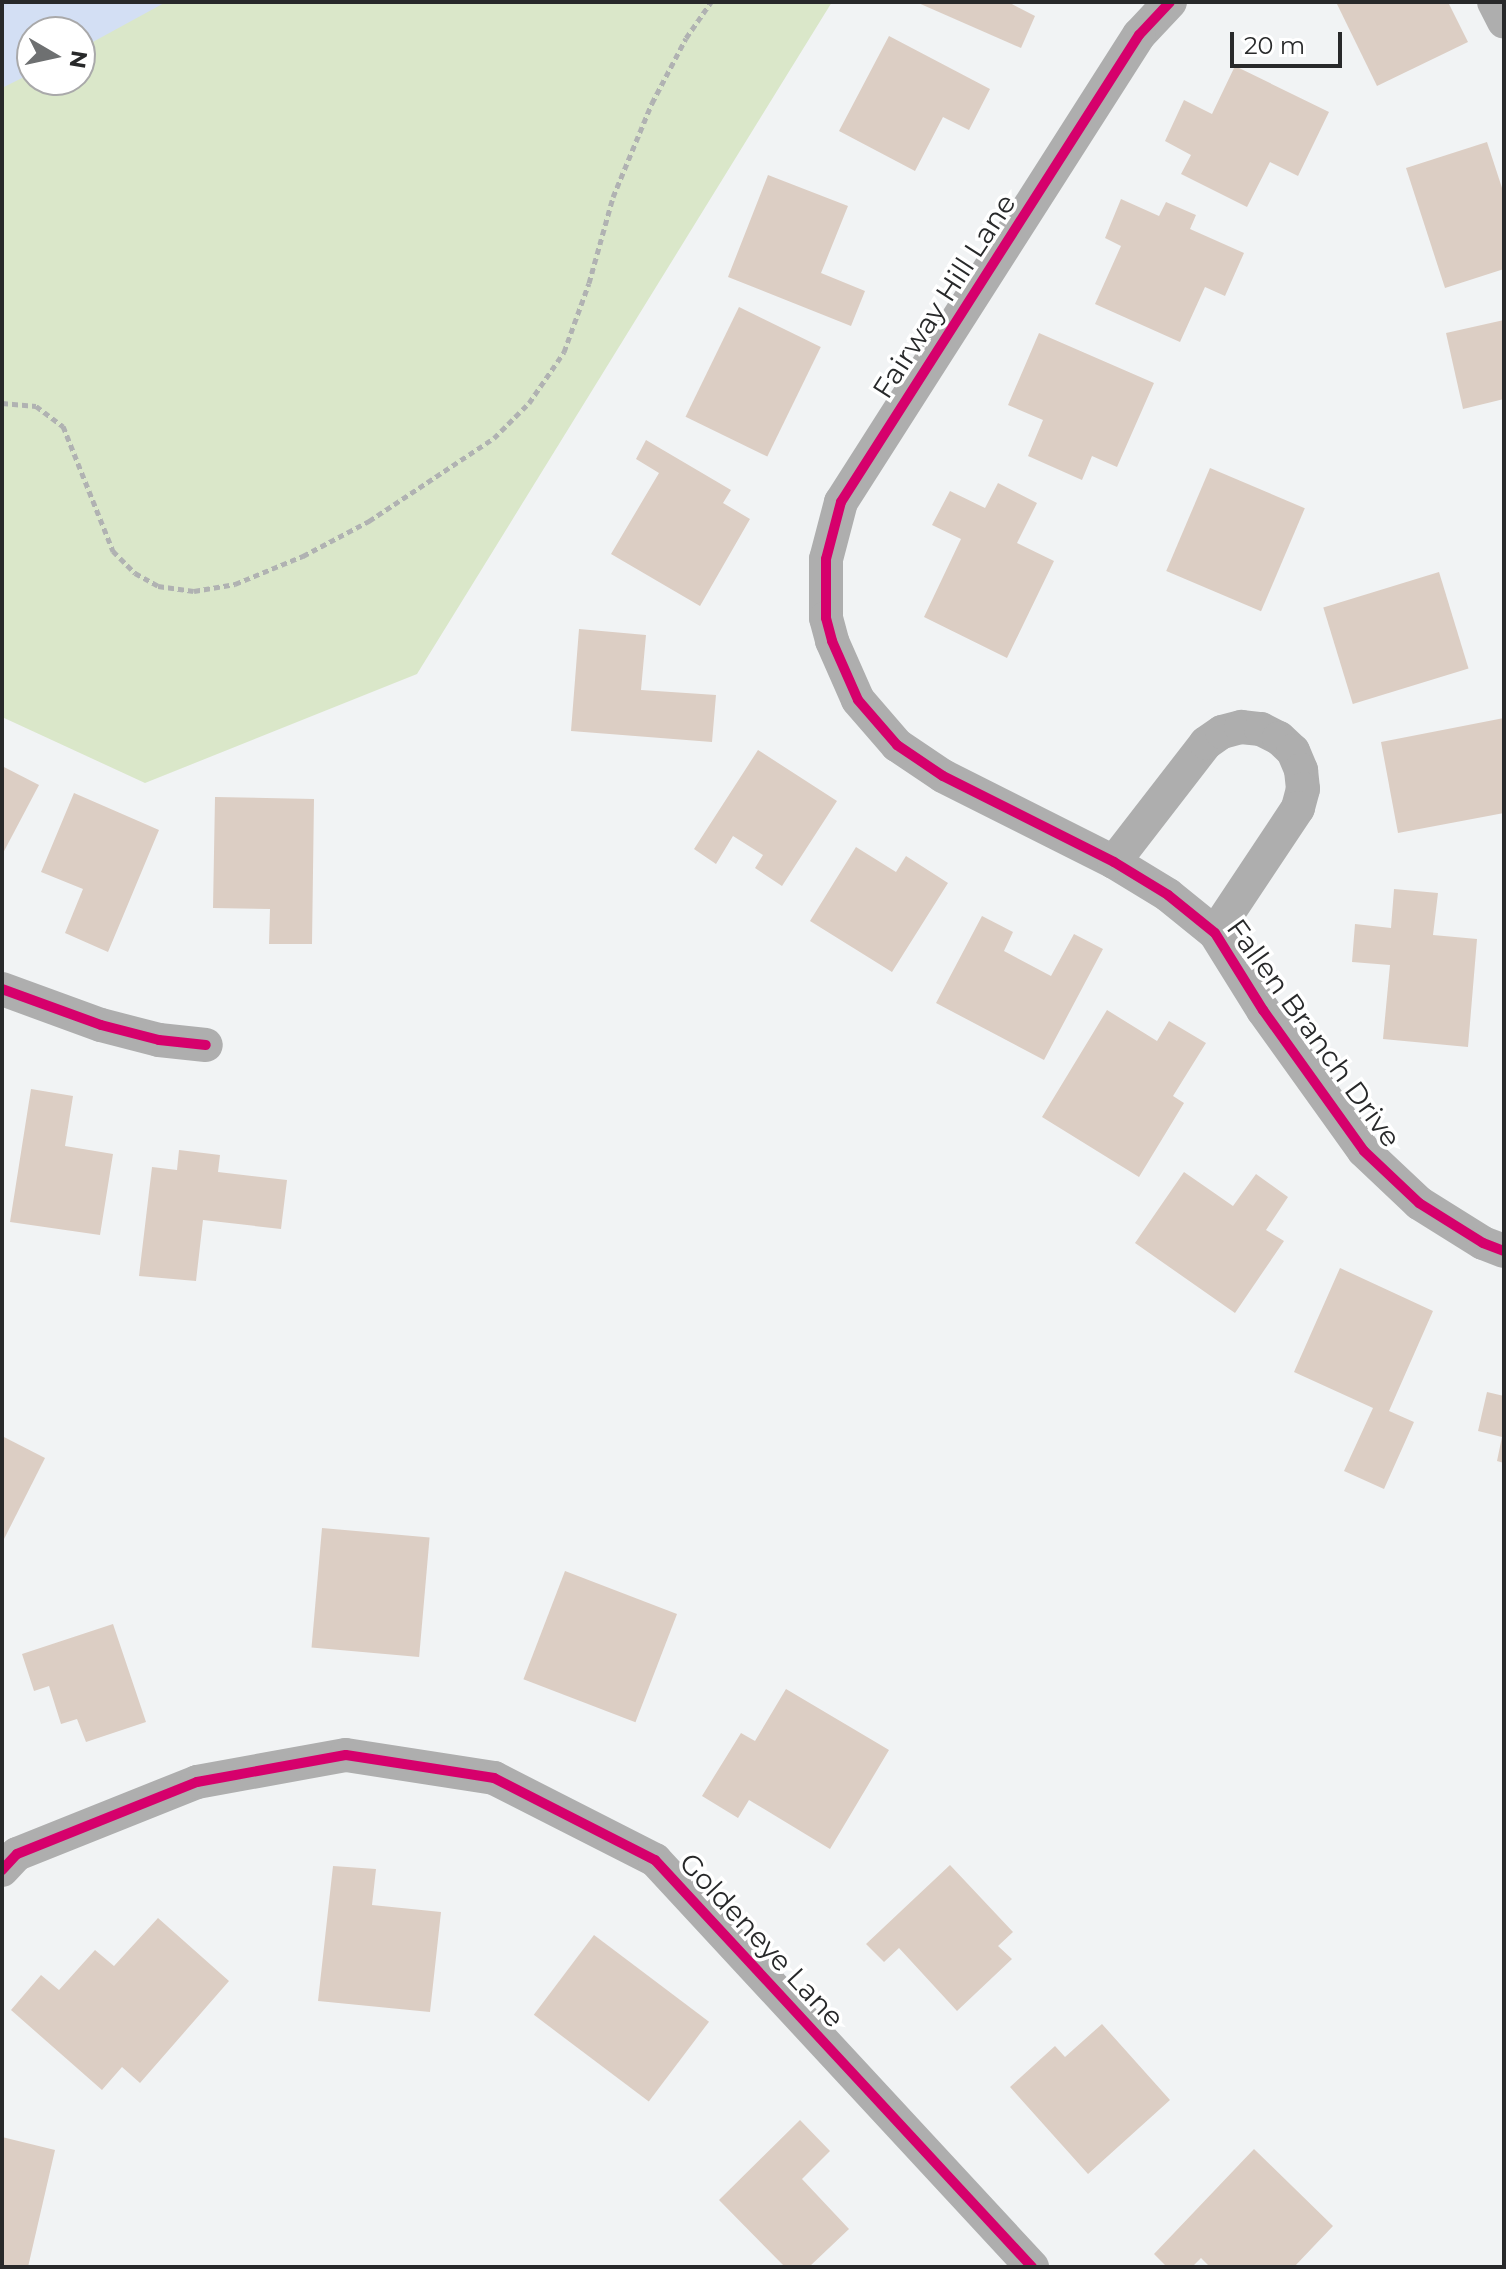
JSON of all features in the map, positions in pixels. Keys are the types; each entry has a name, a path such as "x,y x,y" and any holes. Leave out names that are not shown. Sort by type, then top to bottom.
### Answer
{"street":[{"name":"Fairway Hill Lane","path":"832,641 826,618 826,559 841,502 1139,35 1170,2"},
{"path":"1494,2 1504,22"},
{"name":"Fallen Branch Drive","path":"832,641 858,700 897,745 943,776 1114,862 1168,895 1215,933 1263,1010 1364,1151 1419,1203 1483,1243 1504,1251"},
{"path":"1114,862 1206,743 1222,732 1241,727 1261,729 1279,738 1293,751 1301,770 1303,789 1298,808 1215,933"},
{"path":"2,989 101,1025 159,1040 206,1045"},
{"name":"Goldeneye Lane","path":"7,1852 197,1782 346,1755 494,1778 655,1860 1032,2267"}],"path":[{"path":"2,403 36,406 63,426 113,551 135,573 158,586 194,591 235,584 303,556 369,521 494,438 529,403 564,352 589,283 613,197 652,103 686,38 711,2"}],"green space":[{"path":"2,2 832,2 417,674 145,783 2,717"}],"water":[{"path":"2,2 166,2 96,40 96,16 16,16 16,81 2,88"}],"building":[{"path":"916,2 1008,2 1035,16 1021,48"},
{"path":"1336,2 1448,2 1468,42 1377,86"},
{"path":"889,36 990,89 969,130 943,117 915,171 839,131"},
{"path":"1235,66 1329,112 1298,176 1270,162 1247,207 1181,174 1191,155 1165,141 1184,100 1212,114"},
{"path":"1487,142 1504,194 1504,269 1445,288 1406,168"},
{"path":"768,175 848,206 821,273 865,291 851,326 728,277"},
{"path":"1121,199 1159,216 1166,202 1196,215 1190,229 1244,253 1225,296 1205,287 1180,342 1095,304 1121,246 1105,238"},
{"path":"739,307 821,347 767,457 686,417"},
{"path":"1504,320 1504,399 1463,409 1446,333"},
{"path":"1039,333 1154,383 1117,467 1092,456 1082,480 1028,456 1043,420 1008,405"},
{"path":"646,440 731,490 723,503 750,519 700,606 611,554 659,473 636,459"},
{"path":"1210,468 1305,508 1261,611 1166,571"},
{"path":"998,483 1037,503 1017,543 1054,561 1007,658 924,617 961,539 932,525 950,491 985,508"},
{"path":"1439,572 1469,669 1353,704 1323,607"},
{"path":"579,629 646,635 641,690 716,695 712,742 571,731"},
{"path":"1504,718 1504,813 1398,833 1381,742"},
{"path":"758,750 837,801 782,886 755,868 763,855 733,836 716,864 694,849"},
{"path":"2,766 39,785 2,855"},
{"path":"74,793 159,830 108,952 65,933 83,889 41,872"},
{"path":"215,797 314,799 312,944 269,944 270,909 213,908"},
{"path":"856,847 896,872 906,856 948,883 892,972 810,921"},
{"path":"1394,889 1438,893 1433,935 1477,939 1468,1047 1383,1039 1390,965 1352,962 1355,924 1391,928"},
{"path":"982,916 1013,932 1004,951 1051,976 1074,934 1103,949 1044,1060 936,1003"},
{"path":"1107,1010 1157,1041 1169,1021 1206,1043 1173,1096 1184,1103 1139,1177 1042,1117"},
{"path":"31,1089 73,1096 65,1146 113,1154 100,1235 10,1222"},
{"path":"179,1150 220,1155 218,1172 287,1180 281,1229 203,1220 196,1281 139,1276 152,1167 177,1170"},
{"path":"1184,1172 1233,1206 1256,1174 1288,1197 1266,1230 1284,1241 1235,1313 1135,1243"},
{"path":"1340,1268 1433,1311 1389,1411 1414,1422 1384,1489 1344,1471 1373,1408 1294,1372"},
{"path":"1487,1392 1504,1396 1504,1463 1497,1461 1502,1437 1478,1431"},
{"path":"2,1436 45,1458 2,1543"},
{"path":"322,1528 430,1537 419,1657 312,1648"},
{"path":"565,1571 677,1614 635,1722 523,1679"},
{"path":"113,1624 146,1722 86,1742 77,1719 61,1724 49,1686 34,1691 22,1654"},
{"path":"786,1689 889,1750 830,1849 749,1800 738,1818 702,1796 741,1733 755,1741"},
{"path":"950,1865 1013,1932 998,1946 1012,1959 957,2011 899,1948 884,1962 866,1944"},
{"path":"333,1866 376,1869 372,1905 441,1912 430,2012 318,2001"},
{"path":"158,1918 229,1981 140,2083 122,2067 102,2090 11,2010 41,1975 59,1990 95,1950 114,1966"},
{"path":"594,1935 709,2022 649,2102 534,2015"},
{"path":"1102,2024 1170,2100 1088,2174 1010,2087 1055,2046 1065,2057"},
{"path":"800,2120 830,2151 802,2179 849,2229 809,2267 785,2267 719,2200"},
{"path":"2,2137 55,2150 28,2267 2,2267"},
{"path":"1254,2149 1333,2226 1294,2267 1210,2267 1201,2258 1192,2267 1167,2267 1154,2254"}],"cycle path":[{"path":"1170,2 1139,35 841,502 826,559 826,618 832,641 858,700 897,745 943,776 1114,862 1168,895 1215,933 1263,1010 1364,1151 1419,1203 1483,1243 1504,1251"},
{"path":"2,989 101,1025 159,1040 206,1045"},
{"path":"2,1870 17,1854 197,1782 346,1755 494,1778 655,1860 1032,2267"}]}
